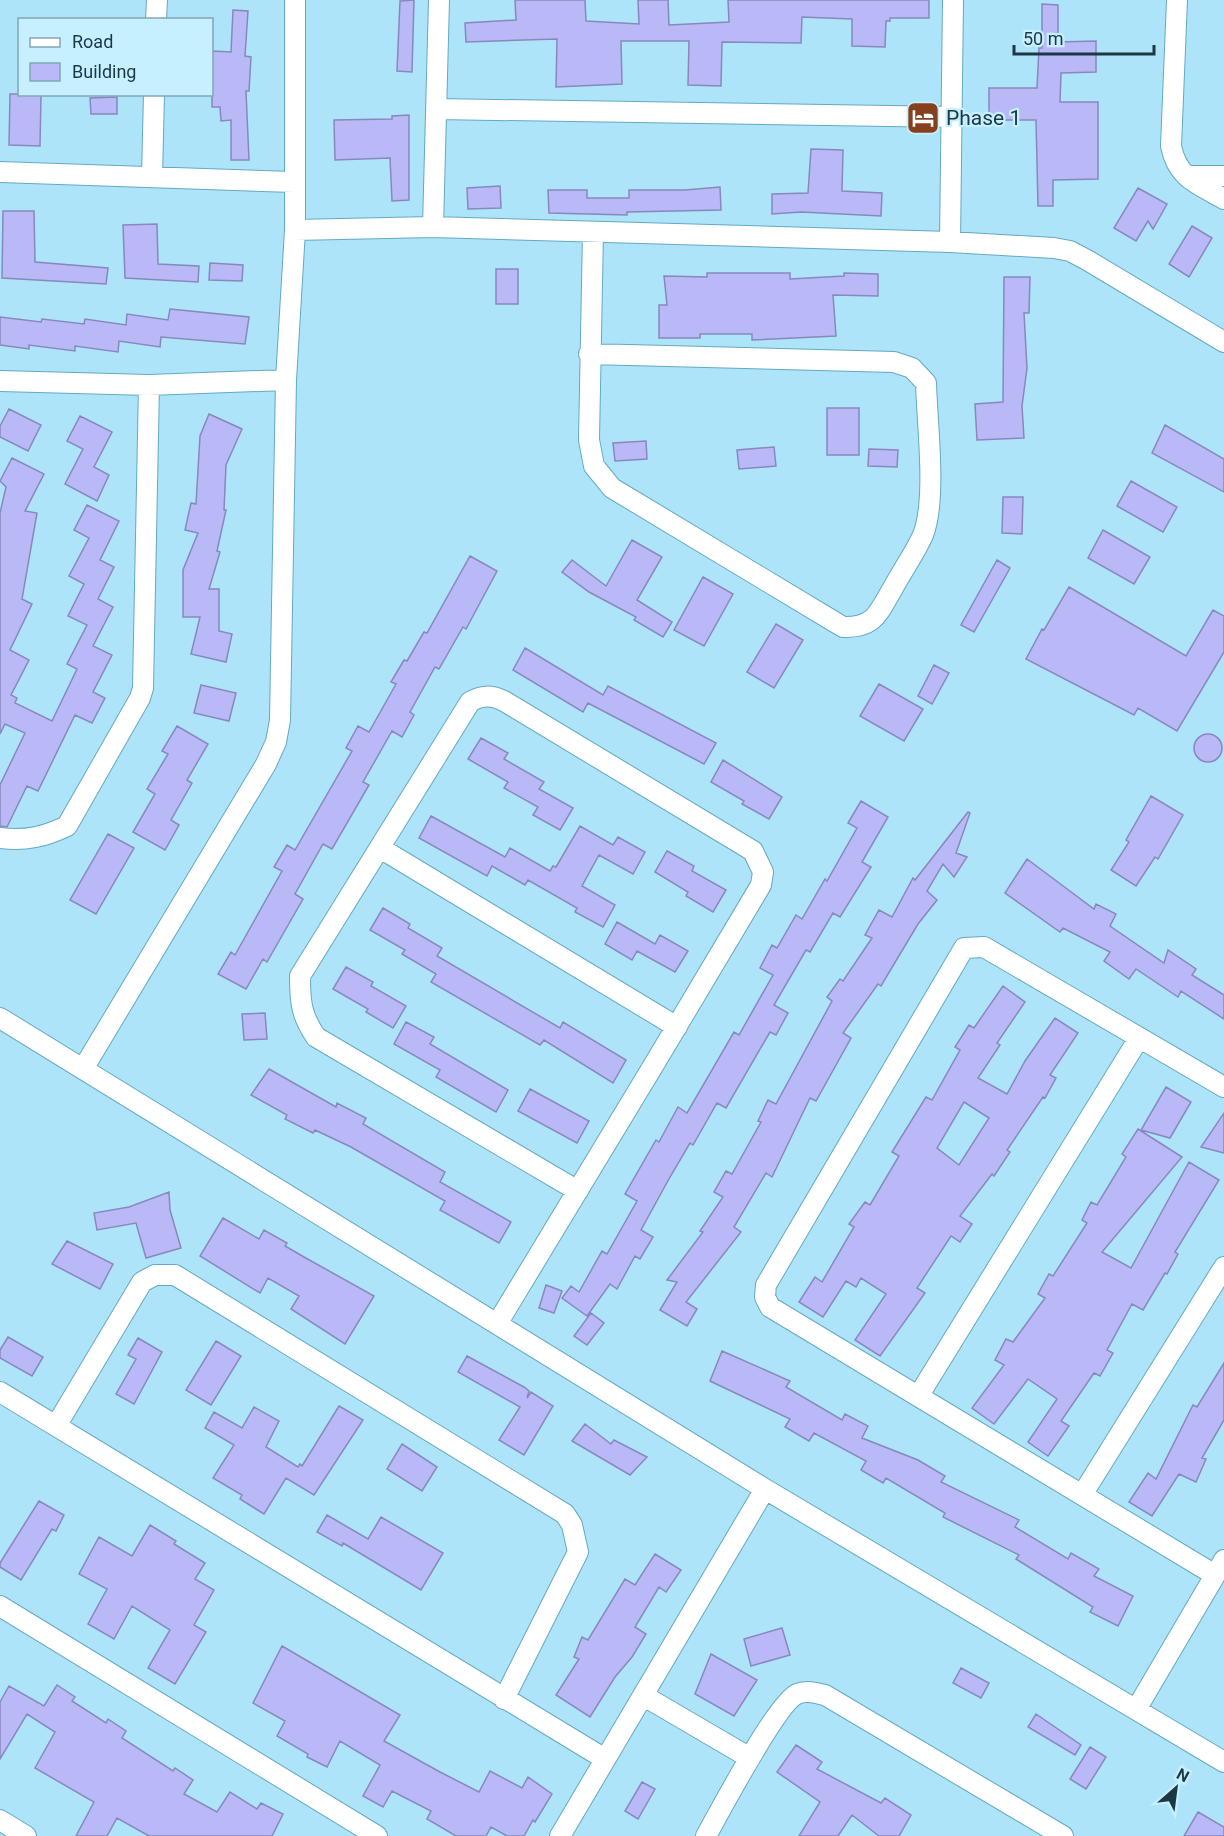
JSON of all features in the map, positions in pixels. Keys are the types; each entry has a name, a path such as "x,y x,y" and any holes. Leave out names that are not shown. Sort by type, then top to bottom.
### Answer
{"street":[{"path":"156,18 157,0"},
{"path":"83,1069 266,764 276,742 280,720 286,380 294,230 296,0"},
{"path":"434,227 439,0"},
{"path":"951,242 953,0"},
{"path":"1177,0 1171,146 1174,163 1185,176 1224,199"},
{"path":"152,177 154,96"},
{"path":"437,109 952,117"},
{"path":"0,172 293,182"},
{"path":"1185,176 1224,176"},
{"path":"294,230 434,227 951,242 1054,248 1070,251 1224,342"},
{"path":"589,354 894,362 912,368 926,383 930,500 922,536 876,618 861,627 843,627 612,488 594,466 589,440 589,354 593,232"},
{"path":"0,381 149,385 286,380"},
{"path":"0,838 23,841 46,837 67,826 140,698 143,688 149,385"},
{"path":"497,1324 578,1191 677,1027 761,885 763,872 753,851 504,701 495,697 480,696 470,702 300,976 300,998 304,1020 316,1037 578,1191"},
{"path":"380,848 677,1027"},
{"path":"1137,1708 1220,1567 1082,1495 770,1307 766,1302 765,1290 964,948 984,947 1224,1087"},
{"path":"0,1018 765,1489 1137,1708 1224,1762"},
{"path":"919,1395 1139,1038"},
{"path":"1082,1495 1224,1267"},
{"path":"56,1426 142,1282 155,1275 175,1275 185,1281 566,1514 572,1525 578,1552 504,1699"},
{"path":"0,1392 605,1759"},
{"path":"560,1836 765,1489"},
{"path":"0,1606 377,1836"},
{"path":"706,1836 750,1758 787,1702 796,1695 809,1691 825,1695 1063,1836"},
{"path":"644,1696 750,1758"}],"building":[{"path":"414,0 412,72 397,71 400,1"},
{"path":"515,0 585,0 586,21 639,24 638,0 668,0 669,25 729,22 728,0 929,0 929,18 890,18 890,21 886,21 885,47 852,46 852,19 802,17 801,43 722,42 721,86 688,85 689,41 621,41 622,84 556,87 557,39 466,42 465,23 516,20"},
{"path":"1042,4 1058,5 1058,42 1096,41 1096,72 1061,73 1060,102 1098,102 1098,179 1053,180 1053,206 1038,206 1036,120 989,120 989,88 1037,88 1039,48 1042,48"},
{"path":"233,10 248,11 245,56 251,57 249,91 246,91 249,160 231,160 231,120 221,121 220,107 212,107 213,51 231,52"},
{"path":"10,94 41,96 40,146 9,145"},
{"path":"117,97 117,114 91,114 90,98"},
{"path":"409,115 409,200 392,201 390,158 335,160 334,120 392,119 392,116"},
{"path":"811,149 843,150 842,191 882,193 881,216 801,212 772,214 772,194 808,193"},
{"path":"500,186 501,208 468,209 467,188"},
{"path":"720,187 721,210 627,212 627,215 549,213 548,190 587,190 587,198 629,198 629,190 685,190"},
{"path":"1138,188 1167,204 1153,229 1148,221 1136,241 1114,228"},
{"path":"3,211 34,211 35,262 108,268 106,284 2,278"},
{"path":"157,224 158,264 199,266 198,282 125,278 123,225"},
{"path":"1192,226 1212,238 1189,277 1169,264"},
{"path":"210,263 243,265 242,281 209,280"},
{"path":"496,269 518,269 518,304 496,304"},
{"path":"707,273 790,273 790,279 844,276 844,273 878,274 878,296 833,295 836,336 752,340 752,334 700,334 700,338 659,338 659,305 667,305 664,276 707,277"},
{"path":"1004,277 1030,277 1029,313 1024,313 1027,368 1022,406 1024,438 977,440 975,404 1003,402"},
{"path":"170,309 249,317 245,344 161,337 160,347 119,341 118,352 75,346 75,351 29,345 29,349 0,345 0,317 84,324 85,319 126,325 127,314 168,320"},
{"path":"827,408 859,408 859,455 827,455"},
{"path":"9,409 41,425 28,451 0,437 0,426"},
{"path":"209,414 242,429 226,465 224,510 226,510 217,551 220,552 209,589 219,589 219,631 232,634 226,662 191,654 200,617 183,617 183,570 198,533 185,530 191,503 196,504 200,436"},
{"path":"80,416 112,432 94,467 109,475 97,501 65,484 83,449 67,441"},
{"path":"1165,425 1224,459 1224,492 1152,453"},
{"path":"646,441 647,459 615,461 613,443"},
{"path":"774,447 776,466 739,469 737,450"},
{"path":"869,449 898,450 897,467 868,466"},
{"path":"12,458 44,474 25,511 37,513 22,599 32,604 10,650 29,660 11,695 17,698 15,703 52,721 77,669 67,664 87,625 68,616 84,584 69,576 89,538 74,530 87,505 119,521 100,560 114,567 98,599 113,607 93,646 112,655 93,692 105,698 92,723 75,715 38,791 27,786 7,827 0,826 0,785 25,733 5,724 0,734 0,513 6,487 0,481"},
{"path":"1131,481 1177,507 1163,532 1117,506"},
{"path":"1003,497 1023,497 1022,534 1002,533"},
{"path":"1103,530 1150,557 1134,584 1088,558"},
{"path":"632,540 662,557 637,600 672,622 663,637 634,620 636,617 589,592 562,572 572,560 606,586"},
{"path":"470,556 497,571 466,629 463,627 439,669 435,667 410,712 414,715 402,737 392,731 363,782 369,785 332,849 323,844 295,894 303,899 267,962 263,959 246,989 218,974 231,952 235,955 282,871 274,867 287,845 295,850 352,751 346,748 358,726 369,732 396,684 391,682 424,632 427,633"},
{"path":"997,560 1010,568 974,632 961,625"},
{"path":"703,577 733,594 704,646 674,630"},
{"path":"1069,587 1186,656 1213,610 1224,616 1224,652 1177,731 1138,708 1134,715 1026,659"},
{"path":"776,624 803,640 774,688 747,672"},
{"path":"525,648 603,695 608,686 716,743 704,764 588,703 583,712 513,670"},
{"path":"934,665 949,673 932,704 918,696"},
{"path":"879,684 923,709 904,741 860,716"},
{"path":"201,685 236,693 229,721 194,713"},
{"path":"177,726 208,744 187,780 192,783 171,820 179,825 165,850 133,832 155,794 147,789 168,754 162,751"},
{"path":"1208,734 1218,738 1222,748 1218,758 1208,762 1198,758 1194,748 1198,738"},
{"path":"481,738 508,753 504,759 544,782 539,789 573,808 560,830 533,815 538,807 504,788 508,782 468,759"},
{"path":"723,760 782,797 769,819 742,804 744,801 711,782"},
{"path":"1151,796 1183,815 1158,859 1155,857 1136,886 1111,870 1129,842 1126,840"},
{"path":"861,801 888,817 862,862 871,867 840,917 833,913 810,952 806,950 774,1005 788,1013 776,1035 770,1032 726,1108 717,1103 693,1145 690,1143 641,1230 653,1237 640,1259 635,1256 617,1289 610,1284 587,1316 562,1298 571,1286 579,1292 602,1251 607,1254 637,1201 625,1194 656,1140 659,1142 678,1107 687,1113 734,1032 739,1035 773,975 760,968 772,945 777,948 796,915 802,919 825,879 827,881 857,828 848,823"},
{"path":"968,812 970,813 956,853 967,857 954,877 943,864 927,891 937,900 918,924 881,986 878,984 843,1033 851,1038 816,1101 810,1098 772,1177 766,1173 734,1227 741,1232 686,1302 697,1309 687,1326 660,1310 677,1282 667,1280 703,1232 700,1231 723,1197 714,1192 726,1171 732,1174 761,1122 758,1121 768,1100 776,1104 832,1001 827,997 840,979 843,981 872,938 865,935 879,910 892,917 913,878 915,880"},
{"path":"431,816 505,857 510,848 550,871 553,866 556,867 580,826 613,845 618,837 645,852 633,874 599,855 582,886 615,905 603,927 575,912 577,908 528,880 525,885 492,866 487,876 419,838"},
{"path":"108,834 134,848 96,914 70,900"},
{"path":"667,851 694,866 692,871 726,890 713,912 686,896 688,892 655,872"},
{"path":"1027,859 1094,909 1096,904 1116,914 1110,926 1164,963 1168,950 1196,969 1192,975 1224,995 1224,1019 1181,991 1178,997 1136,969 1129,979 1104,961 1110,952 1063,928 1060,932 1005,893"},
{"path":"383,908 410,924 408,928 442,948 437,956 560,1028 563,1022 626,1060 613,1083 544,1040 540,1045 431,982 436,974 402,954 405,950 370,930"},
{"path":"617,922 655,944 660,935 688,951 675,972 637,951 632,960 605,944"},
{"path":"346,967 373,982 371,986 406,1006 393,1028 366,1012 368,1009 333,989"},
{"path":"1003,986 1025,1002 997,1043 1000,1045 978,1078 1007,1094 1025,1061 1055,1018 1078,1033 1050,1075 1056,1078 1045,1098 1043,1097 1007,1150 1010,1152 994,1176 992,1174 960,1216 972,1224 960,1242 951,1236 917,1288 925,1293 880,1356 855,1340 886,1294 861,1278 856,1287 846,1281 823,1317 799,1302 815,1277 822,1282 854,1227 849,1224 865,1202 870,1205 899,1156 892,1152 926,1097 932,1100 960,1050 955,1047 969,1025 974,1028","holes":["964,1102 989,1118 959,1165 937,1148"]},
{"path":"265,1013 267,1039 244,1040 242,1014"},
{"path":"406,1022 434,1037 430,1044 508,1090 496,1112 436,1077 440,1070 394,1044"},
{"path":"269,1069 336,1107 337,1103 366,1118 363,1124 445,1172 440,1182 511,1222 499,1243 440,1210 445,1201 351,1147 315,1130 313,1133 285,1119 287,1115 251,1095"},
{"path":"1166,1087 1191,1102 1170,1138 1141,1130"},
{"path":"530,1089 589,1121 577,1143 518,1111"},
{"path":"1224,1113 1224,1153 1201,1147"},
{"path":"1138,1129 1182,1157 1102,1252 1131,1268 1189,1162 1219,1180 1175,1252 1178,1254 1167,1274 1165,1273 1143,1310 1132,1304 1107,1350 1113,1353 1100,1376 1094,1373 1061,1421 1069,1426 1048,1456 1028,1442 1057,1399 1028,1379 994,1424 972,1408 1004,1365 995,1360 1006,1339 1013,1342 1045,1298 1038,1294 1049,1274 1053,1276 1087,1223 1082,1220 1091,1202 1097,1205 1126,1157 1122,1154"},
{"path":"169,1192 170,1210 181,1248 146,1258 136,1223 97,1230 94,1213 129,1207"},
{"path":"223,1218 259,1239 264,1230 287,1243 285,1246 374,1296 345,1344 291,1309 299,1296 268,1278 260,1293 200,1256"},
{"path":"67,1241 113,1264 100,1289 52,1264"},
{"path":"546,1285 562,1291 554,1313 539,1308"},
{"path":"591,1313 604,1323 587,1345 574,1336"},
{"path":"8,1337 43,1357 32,1376 0,1358 0,1350"},
{"path":"138,1338 162,1352 134,1404 116,1394 136,1359 128,1355"},
{"path":"216,1341 241,1356 211,1405 186,1390"},
{"path":"722,1351 790,1381 786,1387 842,1420 845,1414 868,1426 862,1438 918,1460 945,1476 941,1482 1019,1520 1015,1527 1068,1559 1071,1553 1099,1569 1094,1576 1133,1596 1118,1626 1090,1612 1093,1607 1016,1559 1019,1555 943,1517 945,1513 886,1478 883,1483 861,1470 866,1461 814,1433 809,1441 785,1427 790,1419 710,1381"},
{"path":"467,1356 524,1387 529,1391 527,1398 531,1392 553,1406 524,1455 499,1440 520,1407 458,1372"},
{"path":"1224,1363 1224,1420 1202,1458 1206,1459 1196,1482 1179,1474 1152,1516 1129,1502 1148,1473 1156,1479 1193,1405 1197,1407"},
{"path":"339,1406 363,1420 314,1495 286,1478 264,1514 240,1499 242,1495 213,1478 234,1445 205,1428 214,1412 242,1428 254,1407 279,1421 266,1447 298,1467 300,1464 302,1466"},
{"path":"585,1424 611,1444 614,1440 647,1457 630,1475 572,1441"},
{"path":"402,1444 437,1467 422,1491 387,1469"},
{"path":"39,1501 64,1515 56,1531 52,1529 21,1580 0,1567 0,1563"},
{"path":"327,1515 368,1539 381,1517 443,1553 421,1590 343,1543 342,1546 317,1532"},
{"path":"150,1525 176,1541 174,1544 205,1563 195,1579 214,1590 194,1625 206,1632 175,1684 148,1668 170,1630 132,1606 114,1639 88,1624 107,1589 79,1574 99,1537 132,1556"},
{"path":"655,1554 681,1570 666,1592 659,1587 635,1627 646,1634 590,1717 556,1695 579,1659 574,1657 582,1637 588,1640 625,1579 635,1585"},
{"path":"782,1628 790,1655 751,1666 744,1639"},
{"path":"282,1646 400,1715 384,1741 440,1772 479,1792 490,1771 522,1788 528,1777 552,1794 535,1822 533,1820 524,1836 507,1836 491,1827 486,1836 456,1836 427,1819 431,1811 392,1791 383,1807 363,1796 380,1765 340,1741 327,1767 307,1757 308,1754 277,1736 285,1721 253,1703"},
{"path":"711,1654 757,1680 734,1716 695,1694"},
{"path":"961,1668 989,1683 981,1698 953,1683"},
{"path":"57,1685 75,1697 72,1701 106,1723 108,1719 126,1731 122,1738 173,1771 175,1768 193,1780 184,1794 217,1812 230,1792 257,1809 261,1803 283,1814 272,1836 149,1836 117,1818 107,1836 76,1836 94,1802 35,1768 55,1732 27,1714 0,1759 0,1702 9,1686 44,1706"},
{"path":"1036,1714 1081,1745 1075,1755 1028,1727"},
{"path":"796,1745 822,1762 817,1769 881,1803 885,1798 911,1815 899,1836 879,1836 852,1815 838,1836 799,1836 820,1802 777,1772"},
{"path":"1090,1747 1106,1757 1086,1789 1070,1779"},
{"path":"642,1782 655,1789 638,1819 625,1811"},
{"path":"1198,1812 1224,1827 1224,1836 1184,1836"}],"place":[{"name":"Phase 1","path":"923,118"}]}
